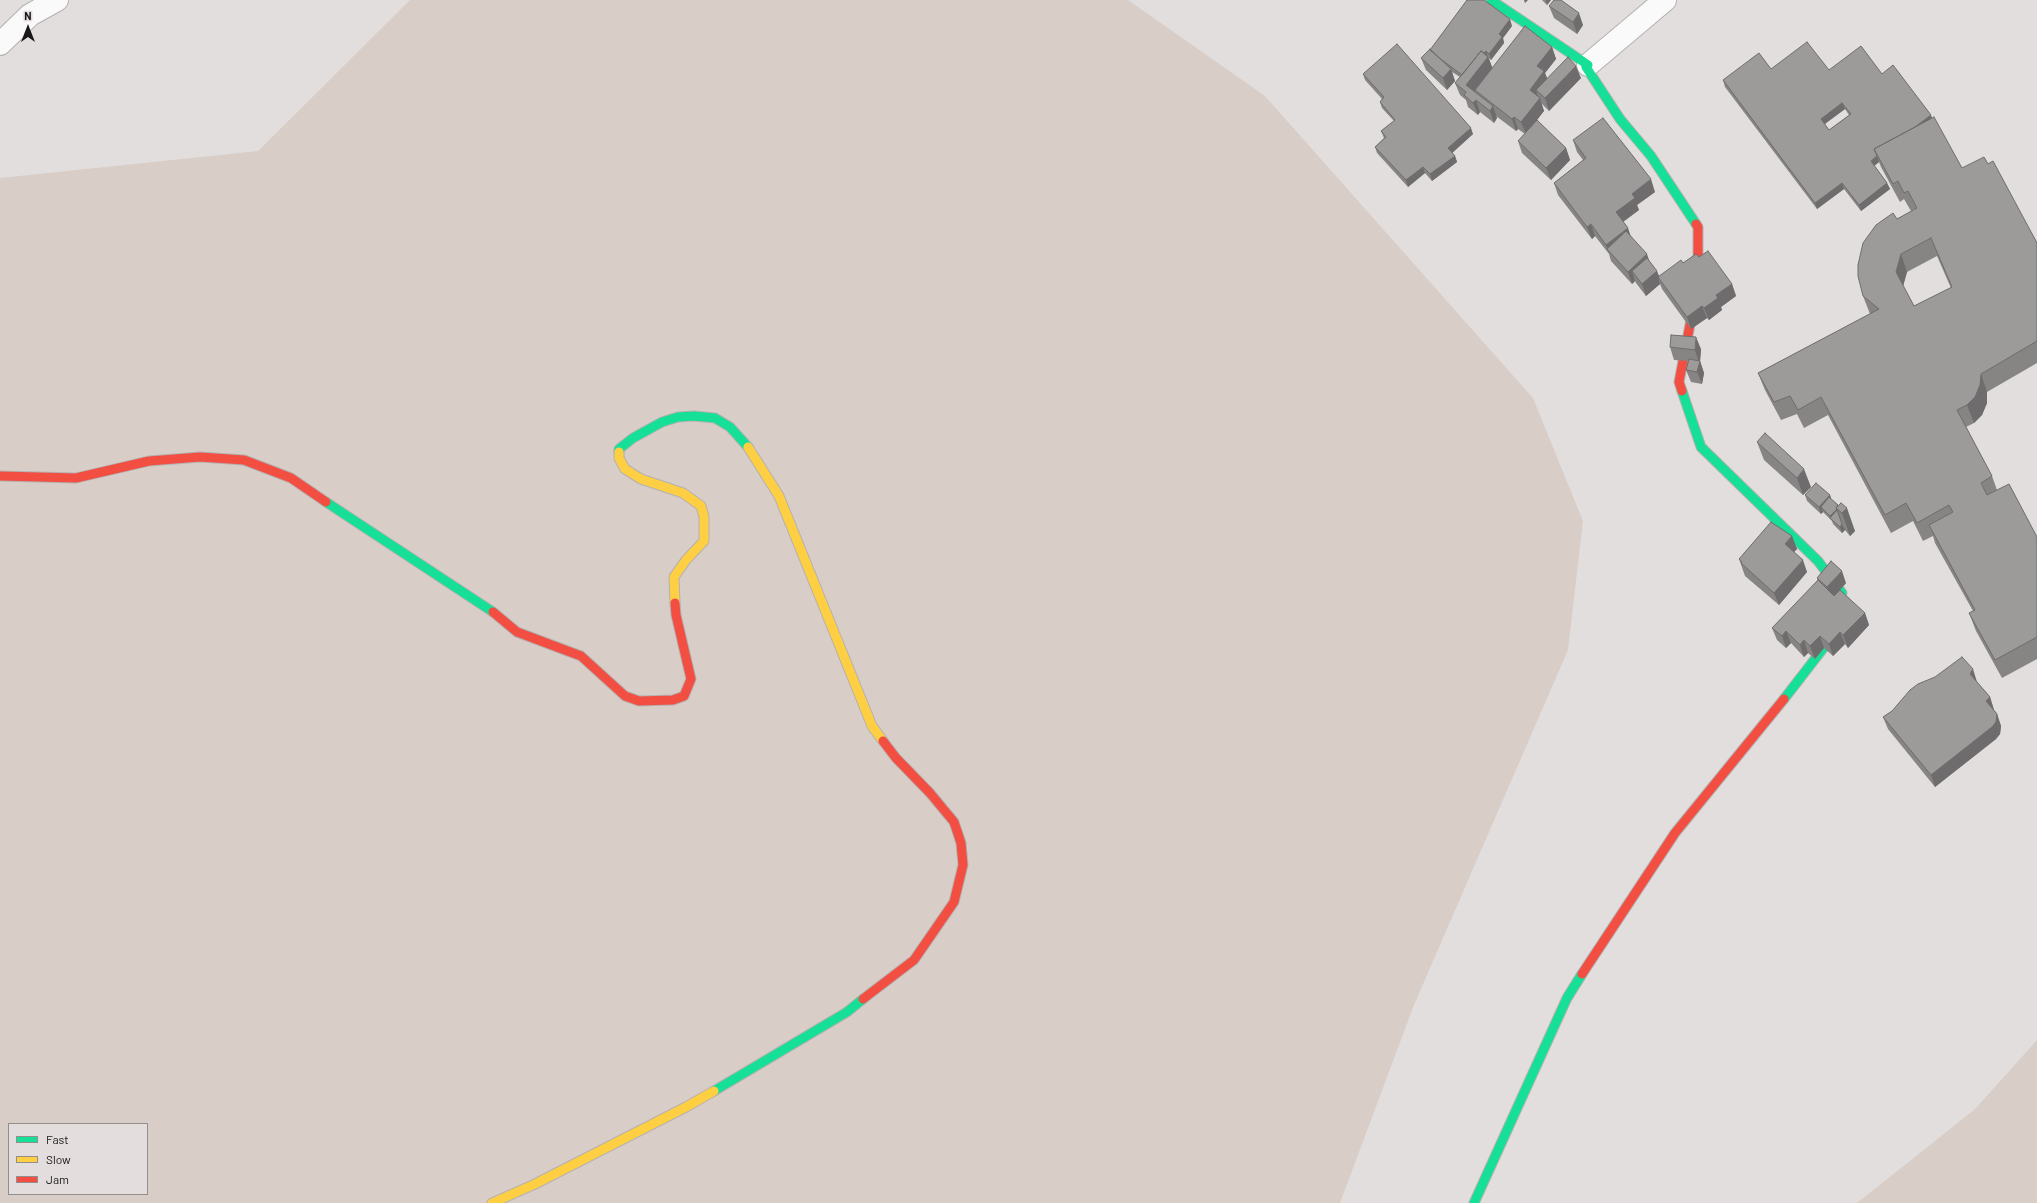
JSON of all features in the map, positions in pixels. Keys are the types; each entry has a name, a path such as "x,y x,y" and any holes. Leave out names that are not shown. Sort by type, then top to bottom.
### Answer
{"street":[{"path":"0,44 30,15 57,0"},
{"path":"1491,0 1574,54 1588,65"},
{"path":"1665,0 1586,67 1620,119 1651,156 1698,227 1698,283 1679,382 1701,447 1818,561 1848,602"},
{"path":"0,476 76,478 149,461 200,458 244,460 291,478 493,612 517,632 581,656 625,696 639,701 673,700 684,696 691,680 676,615 674,577 686,560 704,541 704,517 701,506 692,498 683,493 641,479 625,469 619,458 619,449 633,438 662,422 684,416 715,418 730,427 743,440 779,496 872,726 896,758 930,793 954,822 961,843 964,865 954,902 914,960 847,1012 686,1107 535,1184 492,1203"},
{"path":"1474,1203 1567,998 1676,833 1806,673 1843,621"}],"shaded area":[{"path":"410,0 1128,0 1265,96 1533,398 1583,521 1568,650 1414,1005 1340,1203 0,1203 0,178 258,151"},
{"path":"2037,1040 2037,1203 1857,1203 1975,1109"}],"building":[{"path":"1467,0 1484,0 1510,19 1499,34 1502,37 1489,54 1486,51 1484,53 1481,51 1462,75 1430,50"},
{"path":"1554,0 1561,0 1579,13 1573,22 1549,6"},
{"path":"1525,26 1552,47 1537,66 1544,71 1530,90 1540,98 1521,122 1514,117 1512,119 1475,90"},
{"path":"1807,42 1829,70 1861,46 1882,74 1893,65 1931,115 1915,127 1874,149 1877,156 1871,161 1887,183 1859,205 1842,183 1815,203 1723,80 1759,53 1771,69","holes":["1842,103 1851,114 1829,130 1821,119"]},
{"path":"1397,44 1471,128 1448,148 1455,156 1430,174 1423,167 1406,180 1375,147 1386,137 1381,131 1395,120 1380,102 1384,97 1363,74"},
{"path":"1430,49 1451,69 1443,78 1421,58"},
{"path":"1481,51 1488,57 1466,85 1493,106 1490,111 1476,100 1473,103 1464,95 1466,92 1455,83"},
{"path":"1568,57 1576,66 1545,98 1536,90"},
{"path":"1934,117 1962,168 1984,157 1988,164 1993,161 2037,243 2037,341 1981,374 1980,385 1975,397 1967,405 1957,410 1992,476 1981,483 1987,495 2009,484 2037,537 2037,637 1995,660 1969,613 1975,610 1929,525 1953,512 1949,505 1917,523 1906,503 1885,515 1821,397 1798,410 1790,396 1774,402 1758,373 1879,309 1863,296 1858,276 1858,265 1863,243 1876,225 1893,213 1897,219 1917,208 1908,191 1904,193 1898,181 1893,184 1874,149","holes":["1931,238 1952,287 1914,306 1896,272 1901,254"]},
{"path":"1603,118 1651,179 1632,194 1635,198 1616,212 1628,228 1606,245 1591,224 1587,227 1554,183 1586,158 1573,140"},
{"path":"1537,120 1566,148 1546,168 1518,141"},
{"path":"1626,231 1647,254 1628,272 1607,249"},
{"path":"1708,251 1732,284 1716,295 1718,298 1704,308 1702,306 1687,317 1658,277 1681,260 1683,263 1696,254 1699,257"},
{"path":"1647,258 1657,271 1642,284 1632,271"},
{"path":"1671,335 1696,337 1695,350 1670,347"},
{"path":"1689,359 1700,361 1697,372 1686,370"},
{"path":"1765,433 1804,469 1797,478 1757,442"},
{"path":"1816,483 1830,495 1819,507 1805,495"},
{"path":"1829,497 1838,505 1836,508 1837,509 1830,516 1821,507"},
{"path":"1841,503 1847,508 1842,513 1836,508"},
{"path":"1837,510 1842,524 1840,527 1830,518"},
{"path":"1771,522 1792,536 1785,544 1803,560 1774,593 1741,563 1742,562 1739,559"},
{"path":"1831,561 1842,571 1827,587 1817,578"},
{"path":"1818,580 1834,596 1840,590 1865,613 1843,635 1840,632 1829,644 1820,636 1810,646 1804,640 1800,645 1786,631 1782,636 1772,628"},
{"path":"1962,657 1973,669 1970,674 1990,697 1986,701 1997,714 1996,722 1992,727 1931,775 1883,717 1892,711 1910,690 1918,684 1935,677"}],"traffic: fast":[{"path":"1491,0 1588,65 1586,67 1620,119 1651,156 1696,224"},
{"path":"1682,391 1701,447 1818,561 1842,593"},
{"path":"619,452 619,449 633,438 662,422 678,417 694,416 715,418 730,427 748,447"},
{"path":"326,502 493,612"},
{"path":"1784,699 1839,628"},
{"path":"1474,1203 1567,998 1582,974"},
{"path":"714,1091 847,1012 863,999"}],"traffic: slow":[{"path":"748,447 779,496 872,726 883,741"},
{"path":"619,452 619,458 625,469 641,479 683,493 701,506 704,517 704,541 686,560 674,577 675,603"},
{"path":"492,1203 535,1184 686,1107 714,1091"}],"traffic: jam":[{"path":"1682,391 1679,382 1698,283 1698,227 1696,224"},
{"path":"0,476 76,478 149,461 200,457 244,460 291,478 326,502"},
{"path":"493,612 517,632 581,656 625,696 639,701 673,700 684,696 691,679 676,615 675,603"},
{"path":"1582,974 1675,833 1784,699"},
{"path":"863,999 914,960 954,902 963,865 961,843 954,822 930,793 896,758 883,741"}]}
